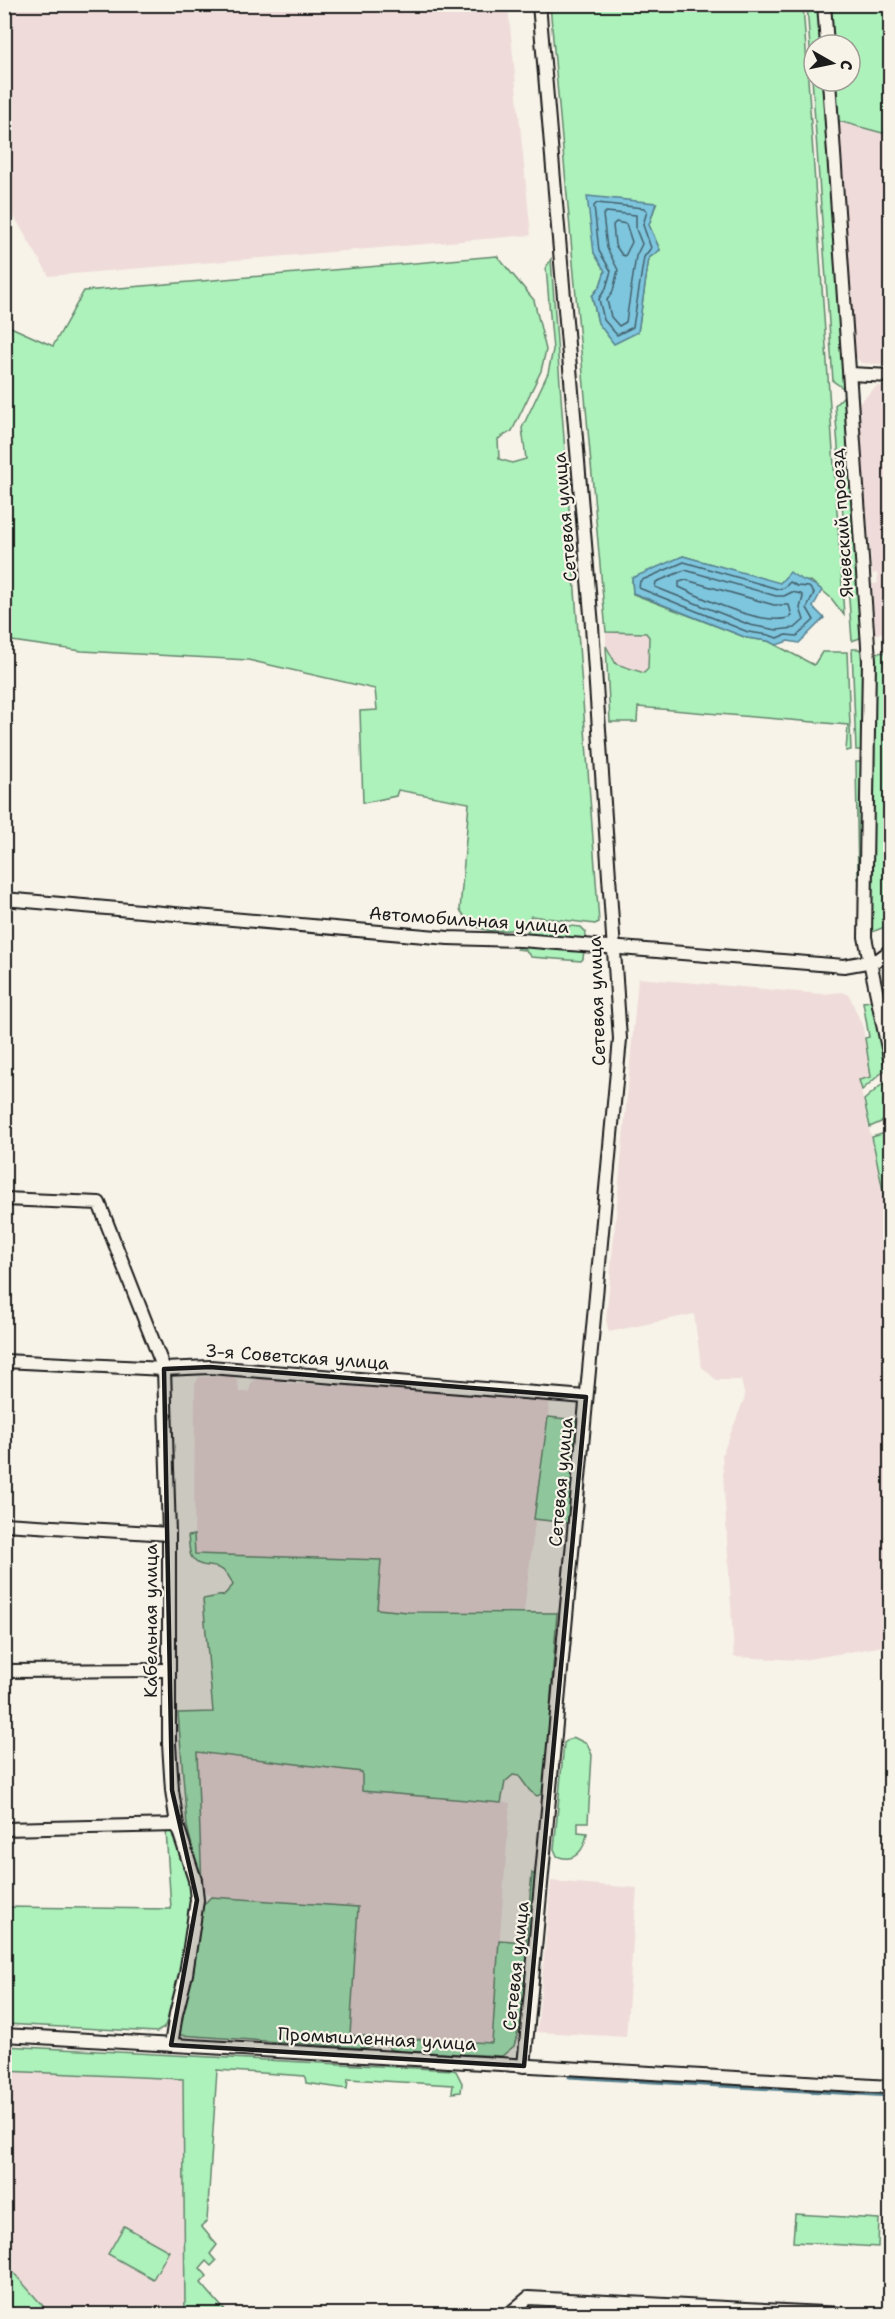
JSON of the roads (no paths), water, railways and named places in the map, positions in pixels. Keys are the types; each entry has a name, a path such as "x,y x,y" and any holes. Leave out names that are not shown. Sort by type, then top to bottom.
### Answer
{"street":[{"name":"Сетевая улица","path":"524,2066 620,1055 593,633 539,4"},
{"path":"824,4 826,33"},
{"name":"Ячевский проезд","path":"830,93 869,660 865,937 869,962"},
{"path":"850,374 891,376"},
{"name":"Автомобильная улица","path":"4,899 448,938 521,940 844,966 878,960 891,951"},
{"path":"869,962 891,1058"},
{"name":"Кабельная улица","path":"4,1199 99,1203 164,1369 169,1534 171,1790 177,1825 195,1880 197,1900 186,1974 171,2045"},
{"name":"3-я Советская улица","path":"4,1361 164,1369 210,1367 586,1397"},
{"path":"4,1524 169,1534"},
{"path":"4,1671 169,1670"},
{"path":"4,1829 177,1825"},
{"name":"Промышленная улица","path":"4,2034 891,2087"},
{"path":"509,2314 528,2298 842,2314"}],"water":[{"path":"587,196 656,203 649,225 660,250 649,258 638,332 614,344 598,323 592,296 600,286 605,271 594,253"},
{"path":"683,556 780,583 790,572 822,590 813,607 824,618 799,643 788,641 777,645 768,641 747,638 633,593 632,578"}],"waterway":[{"path":"569,2077 890,2096"}]}
